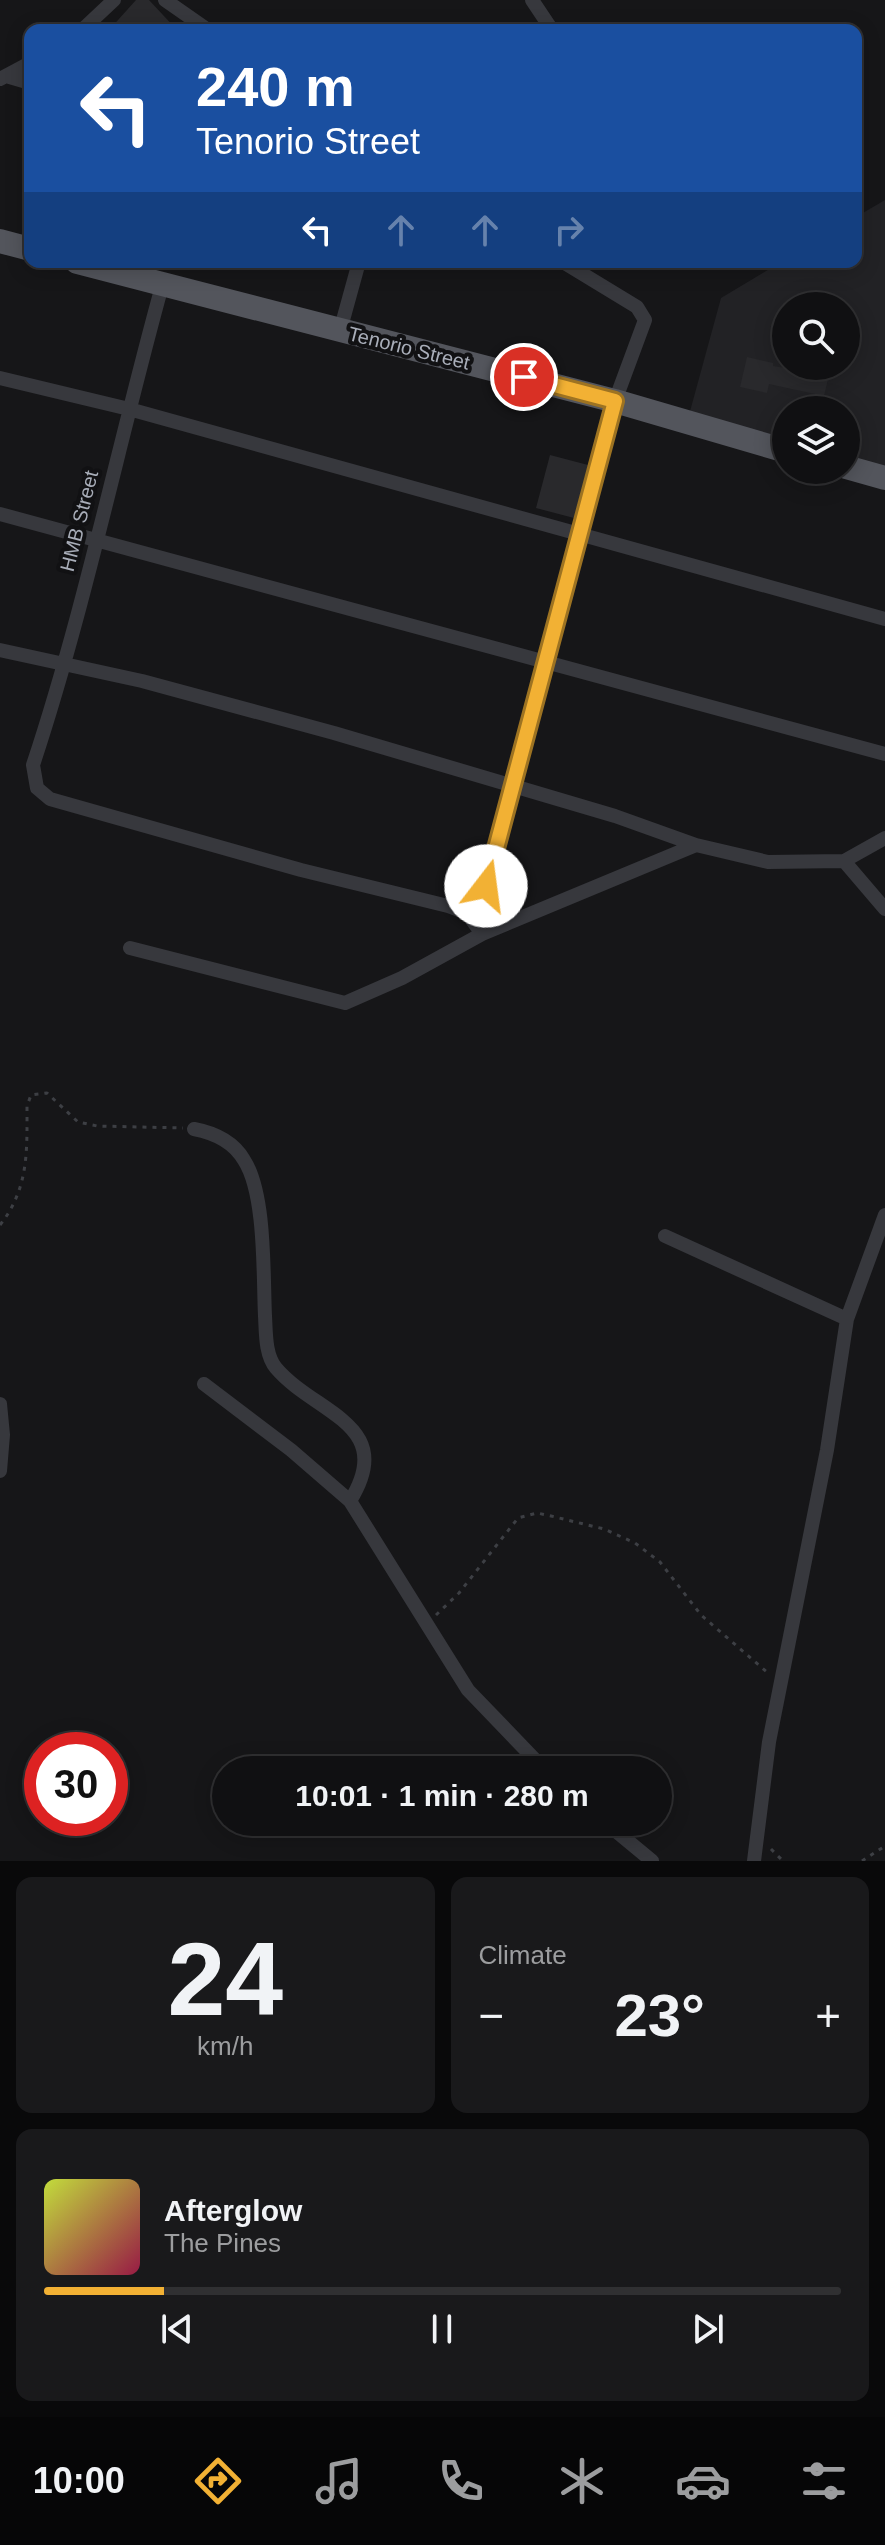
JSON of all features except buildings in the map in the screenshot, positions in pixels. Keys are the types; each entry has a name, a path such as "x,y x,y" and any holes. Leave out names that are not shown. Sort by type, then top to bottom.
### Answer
{"main road":[{"path":"0,241 24,247"},
{"name":"Tenorio Street","path":"98,268 615,401 772,447"},
{"path":"860,471 885,478"}],"street":[{"path":"88,24 114,0"},
{"path":"165,0 199,24"},
{"path":"532,0 548,24"},
{"path":"3,78 24,66"},
{"path":"3,78 24,82"},
{"path":"340,331 357,268"},
{"path":"486,886 615,401 644,327 644,315 637,307 573,268"},
{"name":"HMB Street","path":"162,286 65,667 33,765 37,788 50,799 301,870 448,906 467,913 482,934"},
{"path":"0,378 129,409 885,619"},
{"path":"0,514 885,754"},
{"path":"0,650 65,667 142,681 514,785 696,845 768,862 844,861 885,838"},
{"path":"130,948 345,1003 402,978 482,934 696,845"},
{"path":"844,861 885,909"},
{"path":"194,1129 214,1133 232,1144 245,1160 257,1205 269,1353 283,1375 350,1426 360,1439 365,1454 364,1472 350,1501"},
{"path":"754,1861 780,1682 827,1450 847,1319 885,1215"},
{"path":"665,1236 847,1319"},
{"path":"204,1384 291,1450 350,1501 468,1690 532,1756"},
{"path":"0,1404 3,1435 0,1471"},
{"path":"622,1836 652,1861"}],"path":[{"path":"0,1225 20,1195 25,1180 27,1106 31,1095 47,1093 78,1122 97,1126 194,1129"},
{"path":"425,1625 459,1593 518,1518 537,1513 604,1529 635,1543 660,1562 701,1615 780,1682"},
{"path":"862,1861 885,1846"}],"shaded area":[{"path":"885,200 885,467 860,460 860,396 772,396 772,437 689,415 721,298 771,268 862,268 862,213"}],"route":[{"path":"486,886 615,401 524,377"}]}
